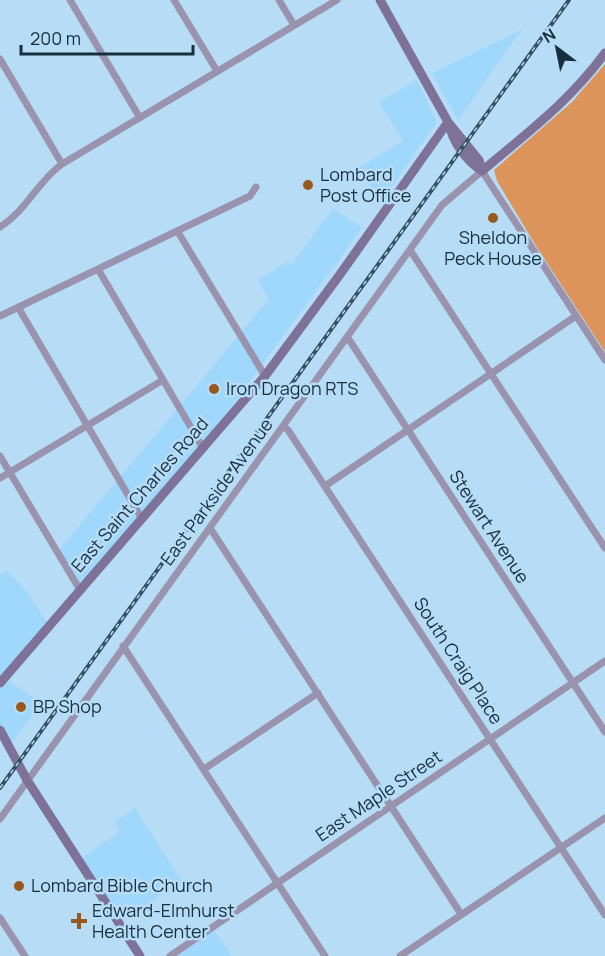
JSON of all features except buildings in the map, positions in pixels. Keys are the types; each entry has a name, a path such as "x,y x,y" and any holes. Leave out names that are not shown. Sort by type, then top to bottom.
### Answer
{"main road":[{"path":"380,0 448,122 452,137 473,165 482,171 566,99 605,53"},
{"name":"East Saint Charles Road","path":"0,683 264,376 341,273 448,122"},
{"path":"1,734 27,780 140,956"}],"street":[{"path":"70,0 140,118"},
{"path":"174,0 217,71"},
{"path":"279,0 294,25"},
{"path":"0,227 24,208 49,176 62,164 337,0"},
{"path":"0,59 62,164"},
{"path":"482,171 605,360"},
{"name":"East Parkside Avenue","path":"0,819 446,201 482,171"},
{"path":"0,316 250,196 256,187"},
{"path":"178,232 264,376"},
{"path":"410,250 605,548"},
{"path":"98,269 203,448"},
{"path":"18,307 142,519"},
{"path":"325,486 576,316"},
{"name":"Stewart Avenue","path":"348,338 605,732"},
{"path":"0,478 163,380"},
{"name":"South Craig Place","path":"283,426 288,430 325,486 605,915"},
{"path":"0,456 80,590"},
{"path":"210,528 461,914"},
{"path":"123,646 325,956"},
{"name":"East Maple Street","path":"170,956 605,661"},
{"path":"204,769 318,693"},
{"path":"400,956 605,818"},
{"path":"0,918 25,956"}],"shaded area":[{"path":"523,29 509,47 458,121 432,73"},
{"path":"605,64 605,352 536,246 497,181 494,170 572,102"},
{"path":"417,80 437,122 385,196 354,170 403,141 379,102"},
{"path":"333,208 362,228 201,448 80,585 59,550 269,299 258,280 288,261 291,265"},
{"path":"6,570 29,594 48,624 0,678 0,575"},
{"path":"6,679 41,703 11,744 0,725 0,687"},
{"path":"135,808 182,881 121,922 82,858 119,832 115,822"},
{"path":"213,929 232,956 174,956"}],"railway":[{"path":"0,788 569,0"}],"place":[{"name":"Lombard Post Office","path":"308,185"},
{"name":"Sheldon Peck House","path":"493,218"},
{"name":"Iron Dragon RTS","path":"214,389"},
{"name":"BP Shop","path":"21,707"},
{"name":"Lombard Bible Church","path":"19,886"},
{"name":"Edward-Elmhurst Health Center","path":"79,921"}]}
